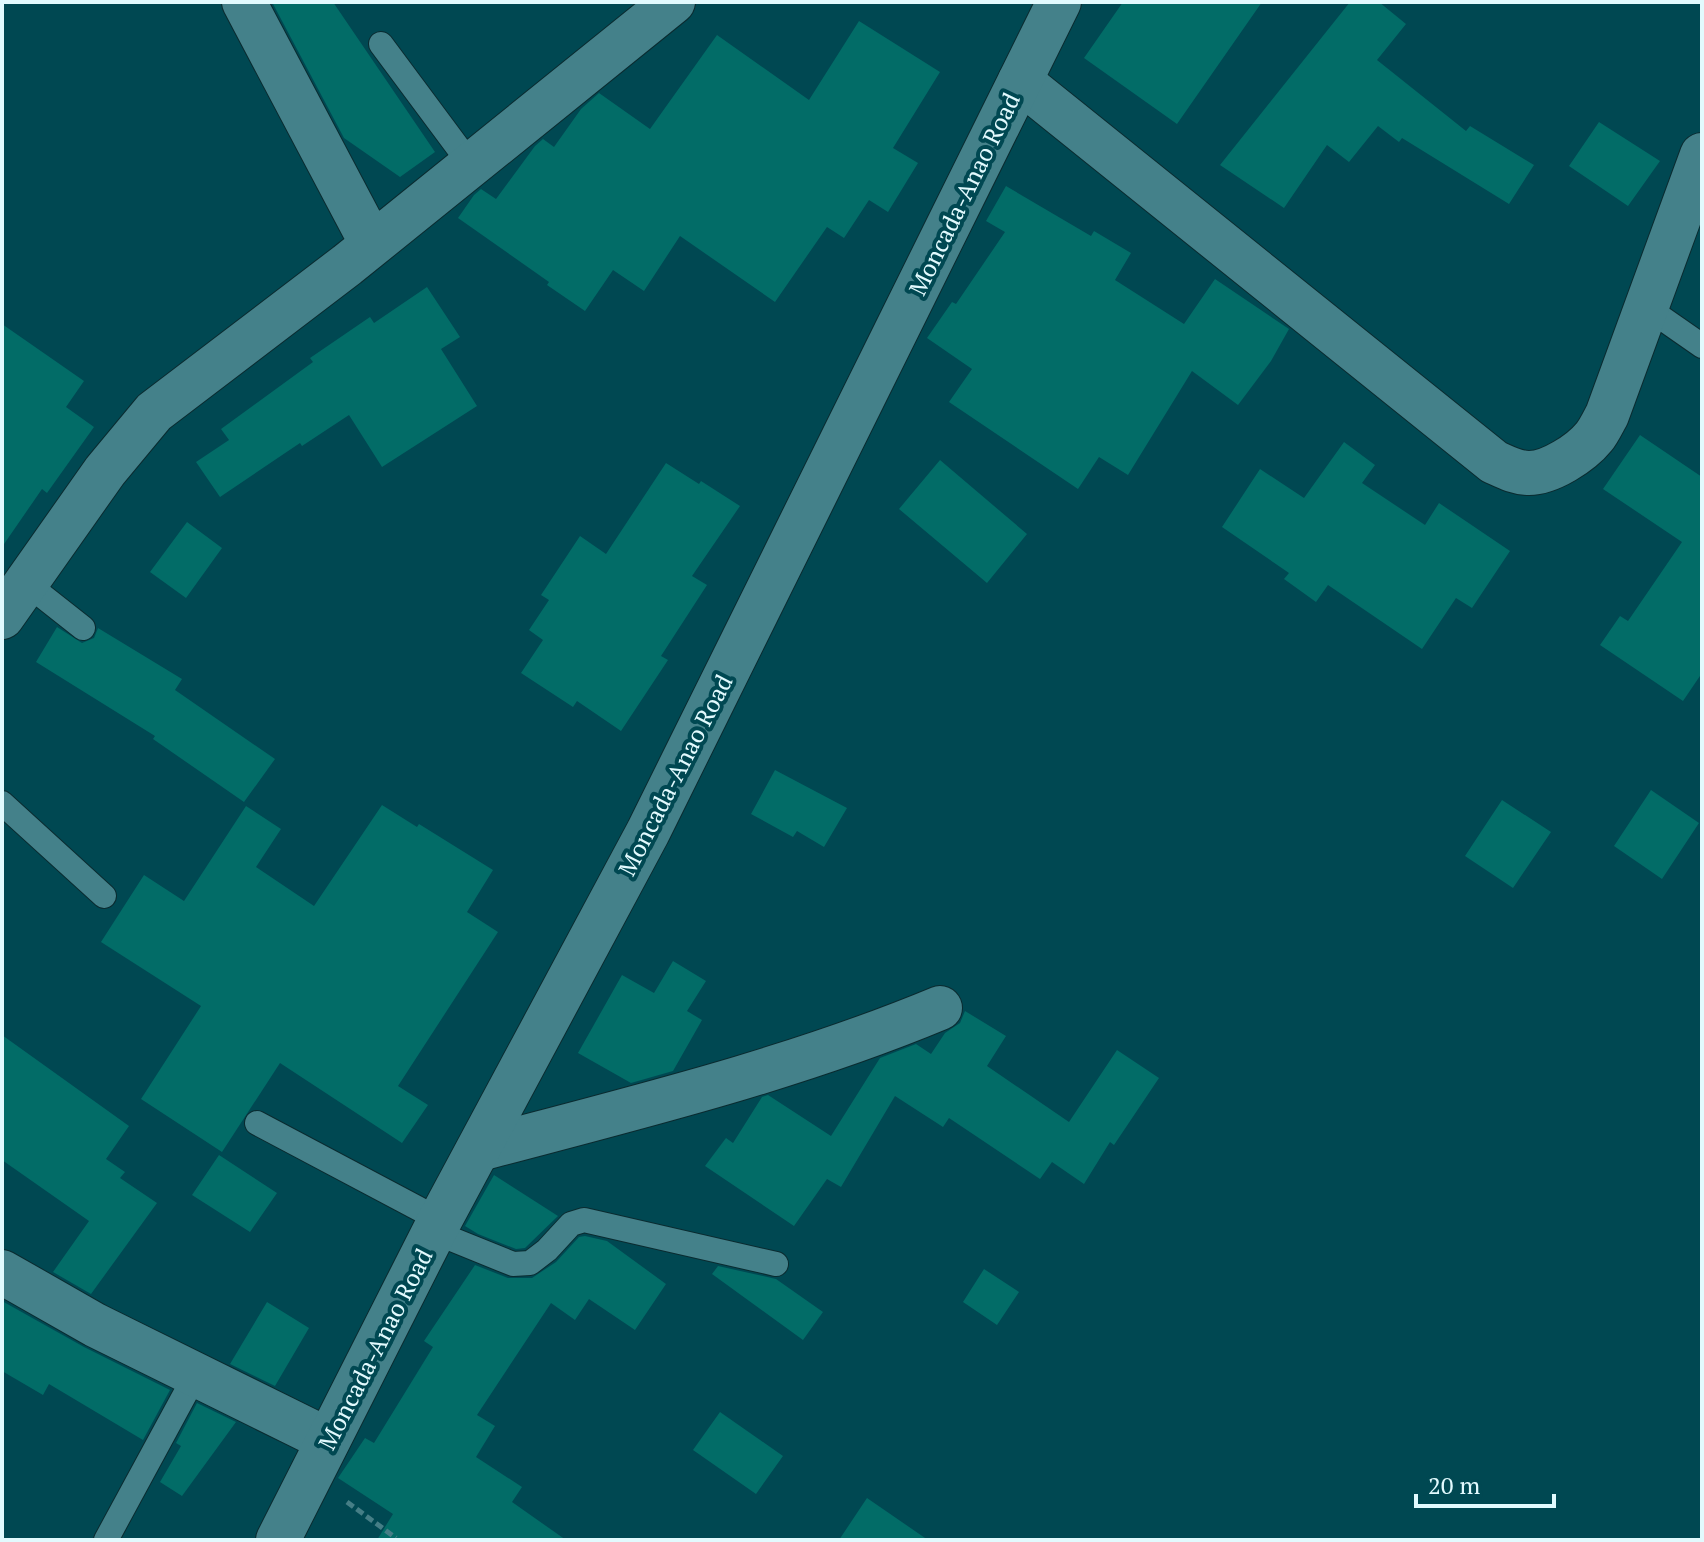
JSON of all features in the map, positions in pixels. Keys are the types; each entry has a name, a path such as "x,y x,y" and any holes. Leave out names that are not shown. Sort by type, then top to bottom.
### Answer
{"street":[{"path":"244,2 372,244"},
{"path":"14,600 105,471 154,412 372,244 673,2"},
{"name":"Moncada-Anao Road","path":"278,1540 437,1226 648,832 1059,2"},
{"path":"1020,81 1494,462 1512,471 1532,474 1573,455 1594,437 1607,415 1702,155"},
{"path":"480,1149 676,1098 895,1026 940,1008"},
{"path":"2,1272 95,1325 196,1374 319,1458"}],"lane":[{"path":"381,44 471,165"},
{"path":"1646,307 1702,346"},
{"path":"14,600 83,628"},
{"path":"2,803 104,896"},
{"path":"257,1123 437,1226 513,1264 530,1263 571,1224 584,1220 776,1264"},
{"path":"106,1540 196,1374"}],"path":[{"path":"319,1458 396,1538"}],"building":[{"path":"272,2 333,2 435,152 400,177 344,138"},
{"path":"1123,2 1262,2 1177,124 1084,58"},
{"path":"1350,2 1379,2 1406,24 1377,60 1466,131 1470,126 1534,165 1509,204 1402,138 1399,142 1378,126 1349,162 1327,145 1284,208 1220,165"},
{"path":"859,21 940,72 893,148 918,163 888,212 869,200 844,238 827,227 775,302 680,236 644,291 613,270 585,311 458,218 481,189 496,199 535,146 543,139 554,147 581,109 599,93 650,129 717,35 809,100"},
{"path":"1599,122 1660,161 1628,206 1569,166"},
{"path":"1006,186 1091,236 1094,231 1131,253 1115,280 1184,324 1215,279 1289,329 1271,361 1238,405 1192,371 1128,475 1099,457 1078,489 949,402 972,369 927,338 952,302 956,304 1005,232 986,221"},
{"path":"427,287 460,337 441,349 477,406 382,467 349,415 302,446 300,443 220,497 196,462 229,440 221,429 313,362 310,358 370,317 374,323"},
{"path":"2,324 84,381 66,407 94,427 47,493 42,489 2,547"},
{"path":"1640,435 1702,477 1702,673 1683,701 1600,645 1620,616 1628,621 1682,542 1603,489"},
{"path":"1344,442 1375,465 1362,483 1425,525 1439,503 1510,551 1472,608 1456,598 1422,649 1328,585 1316,602 1284,579 1289,573 1222,527 1260,469 1304,498"},
{"path":"940,460 1027,534 987,583 899,509"},
{"path":"666,463 740,506 692,576 707,585 661,656 668,660 621,731 577,701 573,707 521,673 543,640 529,630 549,600 541,595 580,536 606,554"},
{"path":"187,522 222,548 186,598 150,572"},
{"path":"57,627 82,643 94,638 98,628 182,679 175,690 275,759 244,802 153,739 155,736 36,662"},
{"path":"775,770 847,808 824,847 797,831 793,837 751,814"},
{"path":"1651,790 1699,823 1662,879 1614,846"},
{"path":"1502,800 1551,832 1513,888 1465,856"},
{"path":"382,805 493,870 467,912 498,932 398,1086 428,1105 402,1143 280,1063 222,1152 141,1099 201,1006 101,942 144,875 184,901 246,806 281,829 256,867 314,906"},
{"path":"673,961 706,981 687,1011 702,1020 673,1071 631,1083 578,1053 622,975 654,993"},
{"path":"965,1011 1006,1036 987,1066 1069,1122 1117,1050 1159,1078 1114,1145 1110,1142 1084,1184 1052,1162 1040,1179 949,1118 943,1127 895,1096 841,1187 827,1179 794,1226 705,1166 726,1138 733,1143 762,1097 768,1095 831,1136 880,1058 916,1044 931,1054 945,1033 960,1023"},
{"path":"2,1035 129,1126 106,1159 125,1172 120,1178 157,1203 91,1294 53,1272 89,1221 2,1160"},
{"path":"219,1155 277,1193 250,1232 192,1195"},
{"path":"494,1175 558,1216 525,1248 516,1249 465,1226"},
{"path":"579,1237 607,1241 666,1284 635,1330 589,1299 575,1320 551,1303 477,1415 495,1426 476,1457 522,1487 512,1502 566,1540 377,1540 393,1514 338,1478 365,1438 374,1443 433,1347 424,1341 475,1265 508,1278 532,1278 556,1262"},
{"path":"718,1266 776,1279 823,1312 803,1340 712,1274"},
{"path":"984,1269 1019,1292 997,1325 963,1302"},
{"path":"2,1301 170,1390 143,1440 49,1384 43,1395 2,1371"},
{"path":"267,1302 309,1328 275,1386 230,1364"},
{"path":"197,1403 236,1422 182,1496 160,1482 181,1446 176,1443"},
{"path":"720,1412 783,1456 756,1494 693,1450"},
{"path":"867,1498 928,1540 839,1540"}]}
